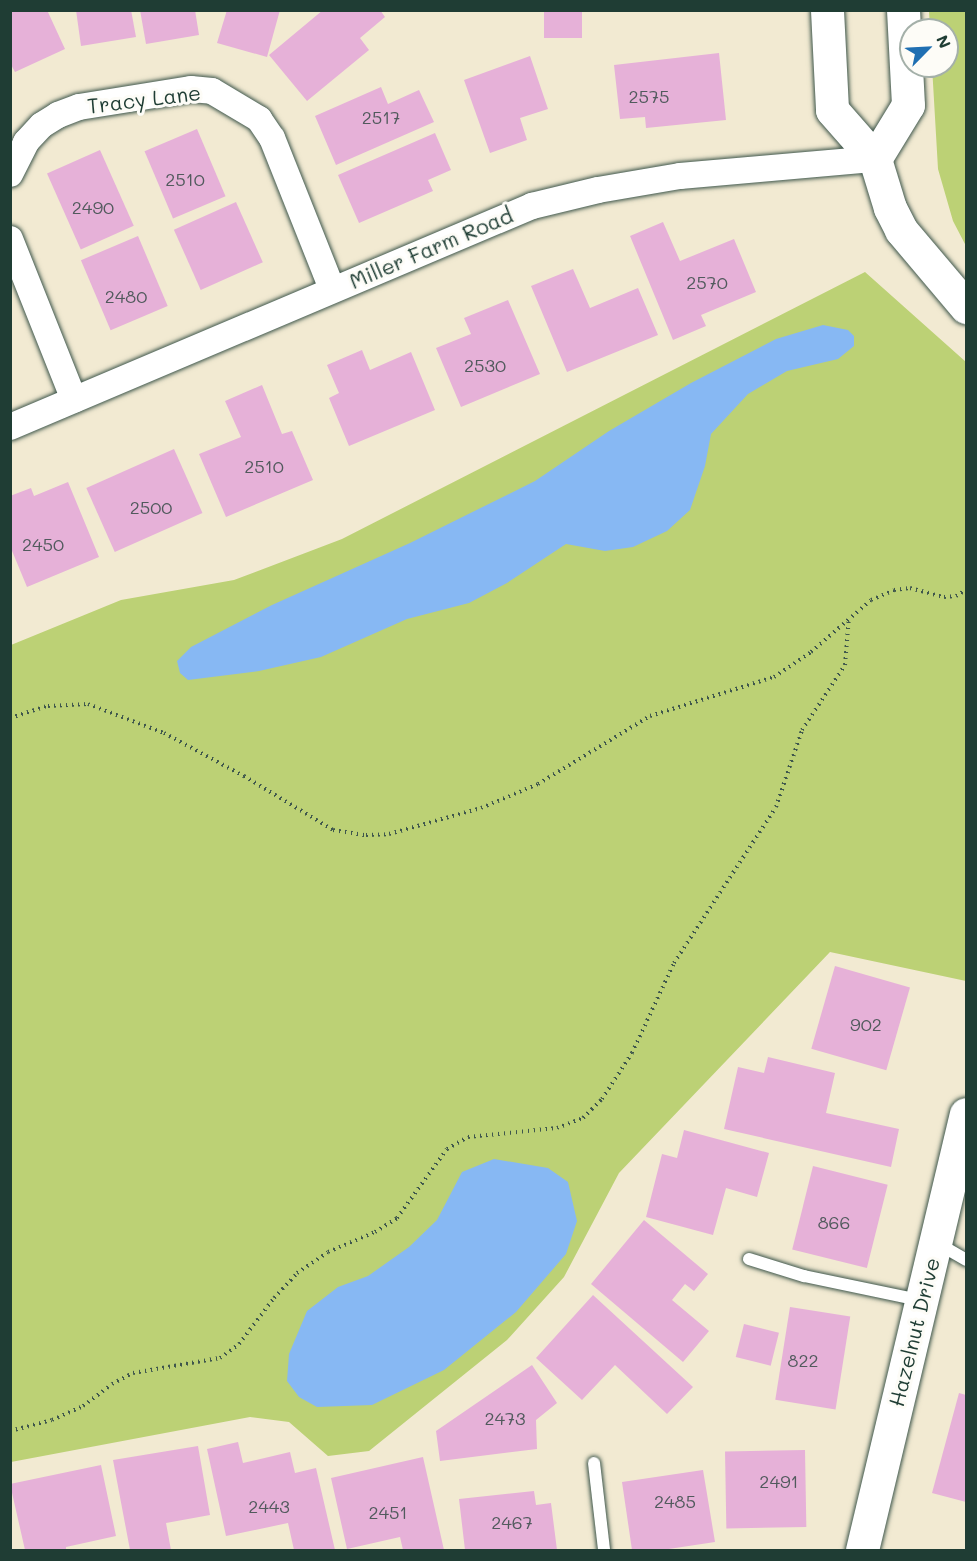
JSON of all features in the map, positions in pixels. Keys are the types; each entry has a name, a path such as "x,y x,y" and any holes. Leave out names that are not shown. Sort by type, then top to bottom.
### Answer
{"street":[{"path":"827,10 832,110 875,159 890,208 901,230 966,307"},
{"path":"875,159 908,105 903,10"},
{"name":"Tracy Lane","path":"10,174 26,142 42,125 58,115 79,107 191,89 212,91 259,119 272,138 332,289"},
{"name":"Miller Farm Road","path":"10,427 532,206 598,190 680,176 875,159"},
{"path":"10,239 74,400"},
{"name":"Hazelnut Drive","path":"862,1551 966,1114"}],"lane":[{"path":"936,1243 966,1260"},
{"path":"749,1259 804,1275 921,1301"},
{"path":"594,1462 603,1551"}],"path":[{"path":"10,718 48,706 88,704 164,733 244,776 333,830 366,836 389,834 450,819 515,794 538,784 650,717 774,677 811,652 871,600 894,590 910,588 944,597 956,596 966,590"},
{"path":"10,1431 52,1420 83,1406 112,1384 133,1373 220,1358 239,1344 274,1298 297,1273 328,1252 375,1232 397,1218 447,1149 468,1137 557,1128 583,1118 602,1099 632,1053 674,963 776,807 802,730 845,665 849,617"}],"green space":[{"path":"929,11 966,11 966,246 953,221 938,169 933,78 959,78 959,18 929,18"},
{"path":"865,272 966,362 966,981 830,952 619,1173 564,1277 507,1340 369,1451 328,1456 289,1422 250,1417 11,1462 11,645 121,600 234,580 342,539"}],"water":[{"path":"823,325 848,330 854,336 854,346 838,359 787,371 748,394 711,434 705,466 690,510 667,531 633,547 605,551 566,544 507,583 469,603 407,619 321,657 259,671 188,680 180,673 177,661 191,647 272,605 410,543 535,481 609,431 691,383 776,339"},
{"path":"494,1159 548,1168 568,1182 577,1221 566,1254 516,1312 444,1370 372,1405 317,1407 299,1397 287,1381 289,1354 307,1311 338,1287 368,1276 409,1247 437,1220 462,1172"}],"building":[{"path":"10,10 47,10 65,49 15,72 10,63"},
{"path":"76,10 131,10 136,37 81,46"},
{"path":"140,10 195,10 199,35 146,44"},
{"path":"227,10 280,10 267,57 217,43"},
{"path":"323,10 380,10 385,17 360,38 369,50 307,101 269,55"},
{"path":"544,10 582,10 582,38 544,38"},
{"path":"719,53 726,120 646,128 645,117 620,119 614,65"},
{"path":"530,56 548,109 520,118 527,140 490,153 464,80"},
{"path":"381,87 388,104 419,90 434,122 336,165 315,116"},
{"path":"197,129 226,196 173,218 145,151"},
{"path":"435,133 451,170 428,180 433,191 359,223 338,175"},
{"path":"100,150 134,226 81,249 47,174"},
{"path":"236,202 263,262 201,290 174,230"},
{"path":"663,222 680,261 734,239 756,292 701,315 706,326 673,340 630,236"},
{"path":"138,236 168,306 111,330 81,260"},
{"path":"573,269 590,308 638,288 658,335 567,372 531,286"},
{"path":"508,300 540,374 461,407 436,348 471,334 464,318"},
{"path":"362,350 370,370 411,352 435,410 349,446 329,398 339,393 327,365"},
{"path":"262,385 282,434 292,431 313,480 226,517 199,454 241,437 225,401"},
{"path":"174,449 202,513 115,552 86,488"},
{"path":"68,482 99,557 27,587 10,546 10,496 31,488 34,496"},
{"path":"835,966 910,987 886,1070 811,1049"},
{"path":"768,1057 835,1073 826,1113 899,1129 891,1167 724,1129 738,1067 764,1073"},
{"path":"684,1130 769,1153 757,1197 726,1188 713,1235 646,1217 662,1154 677,1158"},
{"path":"813,1166 888,1185 867,1268 792,1249"},
{"path":"644,1220 708,1274 694,1291 685,1284 672,1300 709,1331 683,1362 591,1284"},
{"path":"593,1295 693,1387 667,1414 615,1365 582,1400 536,1358"},
{"path":"790,1307 850,1317 836,1409 775,1400"},
{"path":"744,1324 779,1333 771,1366 736,1357"},
{"path":"532,1365 557,1403 536,1420 537,1449 440,1461 436,1431"},
{"path":"959,1393 966,1395 966,1502 932,1493"},
{"path":"238,1442 243,1463 290,1452 295,1473 316,1468 335,1550 294,1550 288,1523 226,1536 207,1449"},
{"path":"198,1446 210,1515 166,1523 171,1550 130,1550 113,1460"},
{"path":"805,1450 806,1527 726,1528 725,1451"},
{"path":"423,1457 444,1550 403,1550 400,1537 347,1549 331,1478"},
{"path":"101,1465 116,1536 66,1547 66,1550 25,1550 10,1484"},
{"path":"703,1470 715,1542 662,1550 632,1550 622,1482"},
{"path":"534,1491 536,1505 551,1503 557,1550 465,1550 459,1499"}]}
